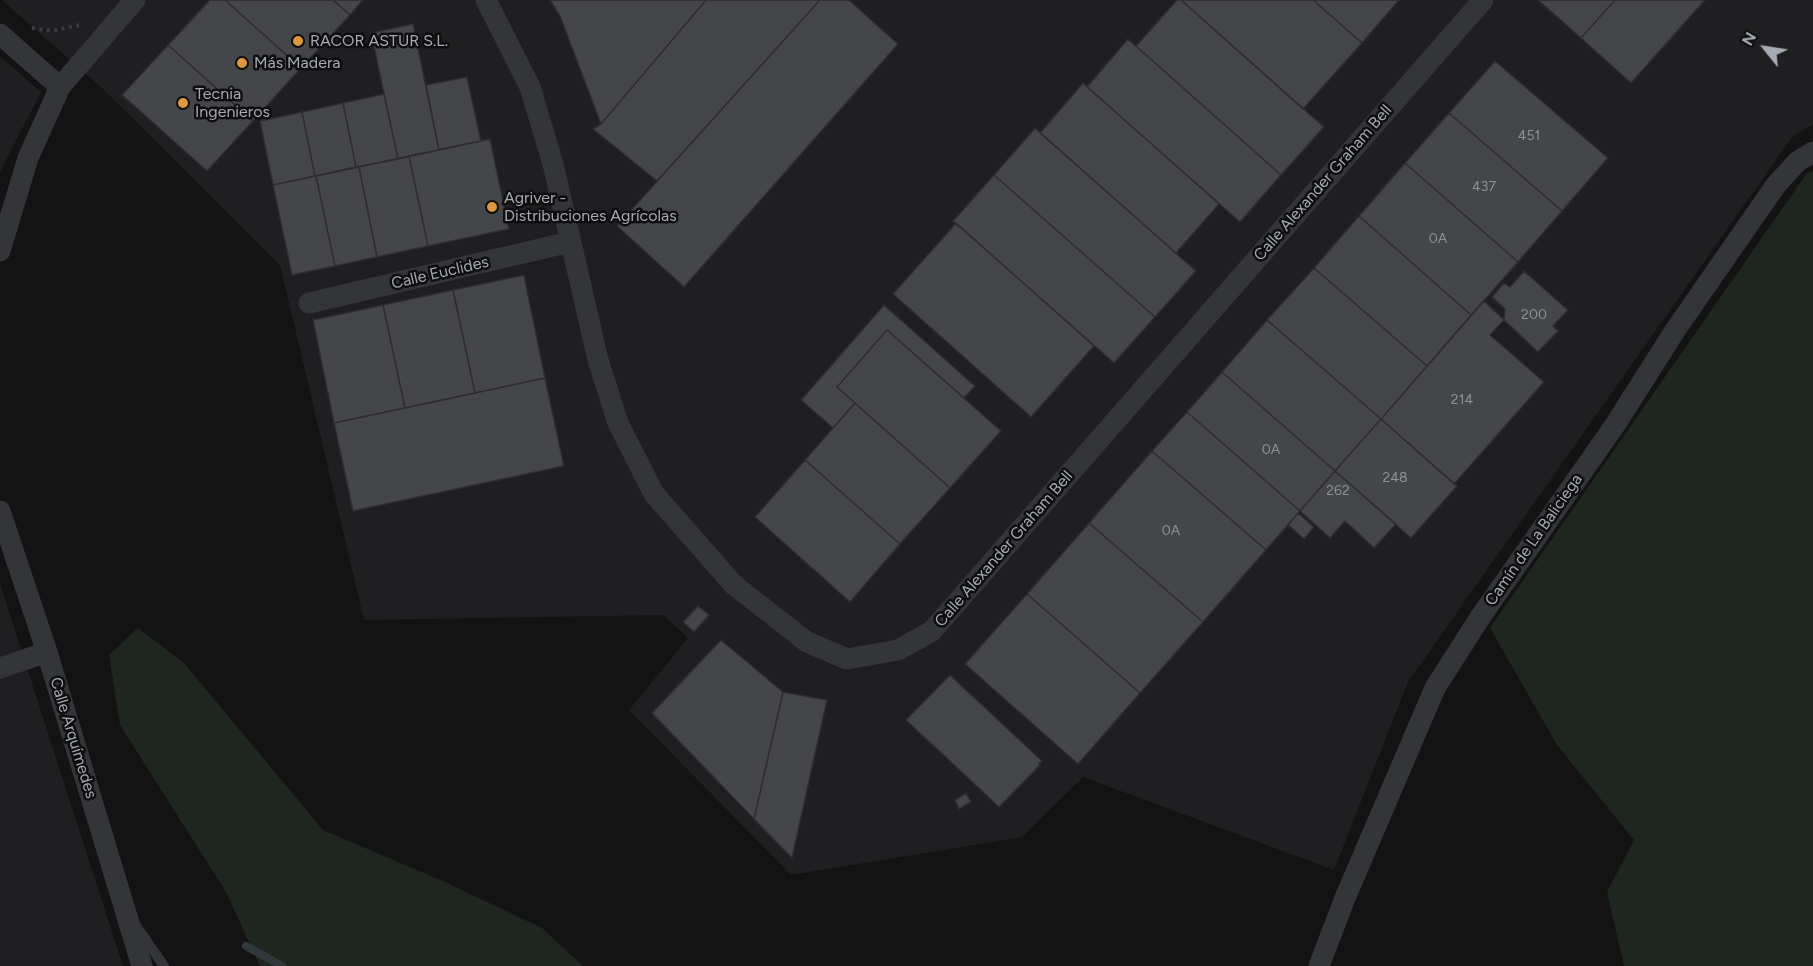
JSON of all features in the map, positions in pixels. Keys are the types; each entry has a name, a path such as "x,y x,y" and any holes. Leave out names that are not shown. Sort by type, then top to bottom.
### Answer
{"street":[{"path":"0,251 28,158 60,87 135,0"},
{"name":"Calle Alexander Graham Bell","path":"486,0 530,87 552,164 598,360 618,423 654,494 734,585 807,642 847,659 898,650 933,631 1483,0"},
{"path":"0,34 60,87"},
{"name":"Camín de La Baliciega","path":"1319,966 1345,898 1435,688 1481,616 1615,424 1676,329 1776,185 1797,162 1813,152"},
{"name":"Calle Euclides","path":"309,303 570,242"},
{"name":"Calle Arquímedes","path":"0,511 47,652 142,966"},
{"path":"0,668 47,652"}],"lane":[{"path":"125,909 164,966"}],"path":[{"path":"23,27 51,31 80,25 89,18"}],"shaded area":[{"path":"2,0 1813,0 1813,124 1792,137 1408,682 1334,870 1083,777 1022,837 791,875 629,710 688,638 663,615 364,620 280,265 104,90"},
{"path":"0,56 41,92 0,172"},
{"path":"1813,171 1813,966 1624,966 1607,892 1634,840 1557,745 1490,628 1807,173"},
{"path":"0,584 123,966 0,966"},
{"path":"138,628 184,663 323,830 445,882 542,928 583,966 260,966 226,892 120,725 109,655"}],"building":[{"name":"Más Madera","path":"210,0 225,0 301,68 253,121 168,45"},
{"name":"RACOR ASTUR S.L.","path":"225,0 333,0 350,15 301,68"},
{"path":"333,0 363,0 350,15"},
{"path":"550,0 706,0 601,124 560,16"},
{"path":"706,0 820,0 657,181 593,129 601,124"},
{"path":"820,0 849,0 898,44 684,287 617,226"},
{"path":"1177,0 1181,0 1324,127 1281,175 1136,46"},
{"path":"1181,0 1313,0 1362,43 1303,109"},
{"path":"1313,0 1399,0 1362,43"},
{"path":"1538,0 1615,0 1581,38"},
{"path":"1615,0 1705,0 1631,83 1581,38"},
{"path":"413,24 439,150 398,159 371,33"},
{"path":"1128,39 1281,175 1240,222 1087,87"},
{"name":"Tecnia Ingenieros","path":"168,45 253,121 207,171 122,95"},
{"path":"1495,61 1608,158 1562,211 1449,113"},
{"path":"467,77 481,141 439,150 426,85"},
{"path":"1083,83 1219,204 1176,253 1040,133"},
{"path":"384,94 398,159 356,167 343,103"},
{"path":"343,103 356,167 315,176 302,112"},
{"path":"302,112 315,176 273,185 260,121"},
{"path":"1449,113 1562,211 1518,262 1405,163"},
{"path":"1035,128 1196,271 1155,317 994,175"},
{"path":"490,139 509,229 428,246 409,156"},
{"path":"409,156 428,246 377,257 359,167"},
{"path":"1405,163 1518,262 1471,315 1359,216"},
{"path":"359,167 377,257 335,266 316,176"},
{"path":"994,175 1155,317 1114,363 953,221"},
{"path":"316,176 335,266 292,275 273,185"},
{"path":"1359,216 1471,315 1427,366 1314,268"},
{"path":"956,223 1094,346 1031,417 893,294"},
{"path":"1314,268 1427,366 1381,419 1267,320"},
{"path":"1524,271 1568,310 1553,326 1558,331 1538,352 1504,320 1505,309 1492,297 1504,283 1510,287"},
{"path":"524,275 545,378 475,393 453,290"},
{"path":"453,290 475,393 405,408 383,305"},
{"path":"1484,301 1504,320 1490,335 1544,382 1454,484 1381,419"},
{"path":"383,305 405,408 334,423 313,320"},
{"path":"884,305 975,386 964,398 887,330 837,387 855,403 833,428 801,400"},
{"path":"1267,320 1381,419 1335,471 1222,372"},
{"path":"887,330 1001,431 950,488 837,387"},
{"path":"1222,372 1335,471 1300,511 1187,412"},
{"path":"545,378 564,466 353,511 334,423"},
{"path":"855,403 950,488 900,544 805,460"},
{"path":"1187,412 1300,511 1266,550 1152,451"},
{"path":"1381,419 1457,486 1411,538 1335,471"},
{"path":"1152,451 1266,550 1203,622 1089,523"},
{"path":"805,460 900,544 850,602 755,517"},
{"path":"1335,471 1396,524 1374,548 1345,521 1330,538 1300,511"},
{"path":"1298,513 1314,527 1304,539 1288,525"},
{"path":"1089,523 1203,622 1140,693 1027,594"},
{"path":"1027,594 1140,693 1078,764 965,664"},
{"path":"698,606 709,615 694,632 683,622"},
{"path":"721,640 783,692 754,819 652,713"},
{"path":"950,675 1042,761 999,807 906,720"},
{"path":"783,692 827,700 792,858 754,819"},
{"path":"966,793 971,802 959,809 955,800"}],"waterway":[{"path":"246,946 282,966"}],"place":[{"name":"RACOR ASTUR S.L.","path":"298,41"},
{"name":"Más Madera","path":"242,63"},
{"name":"Tecnia Ingenieros","path":"183,103"},
{"name":"Agriver - Distribuciones Agrícolas","path":"492,207"}]}
